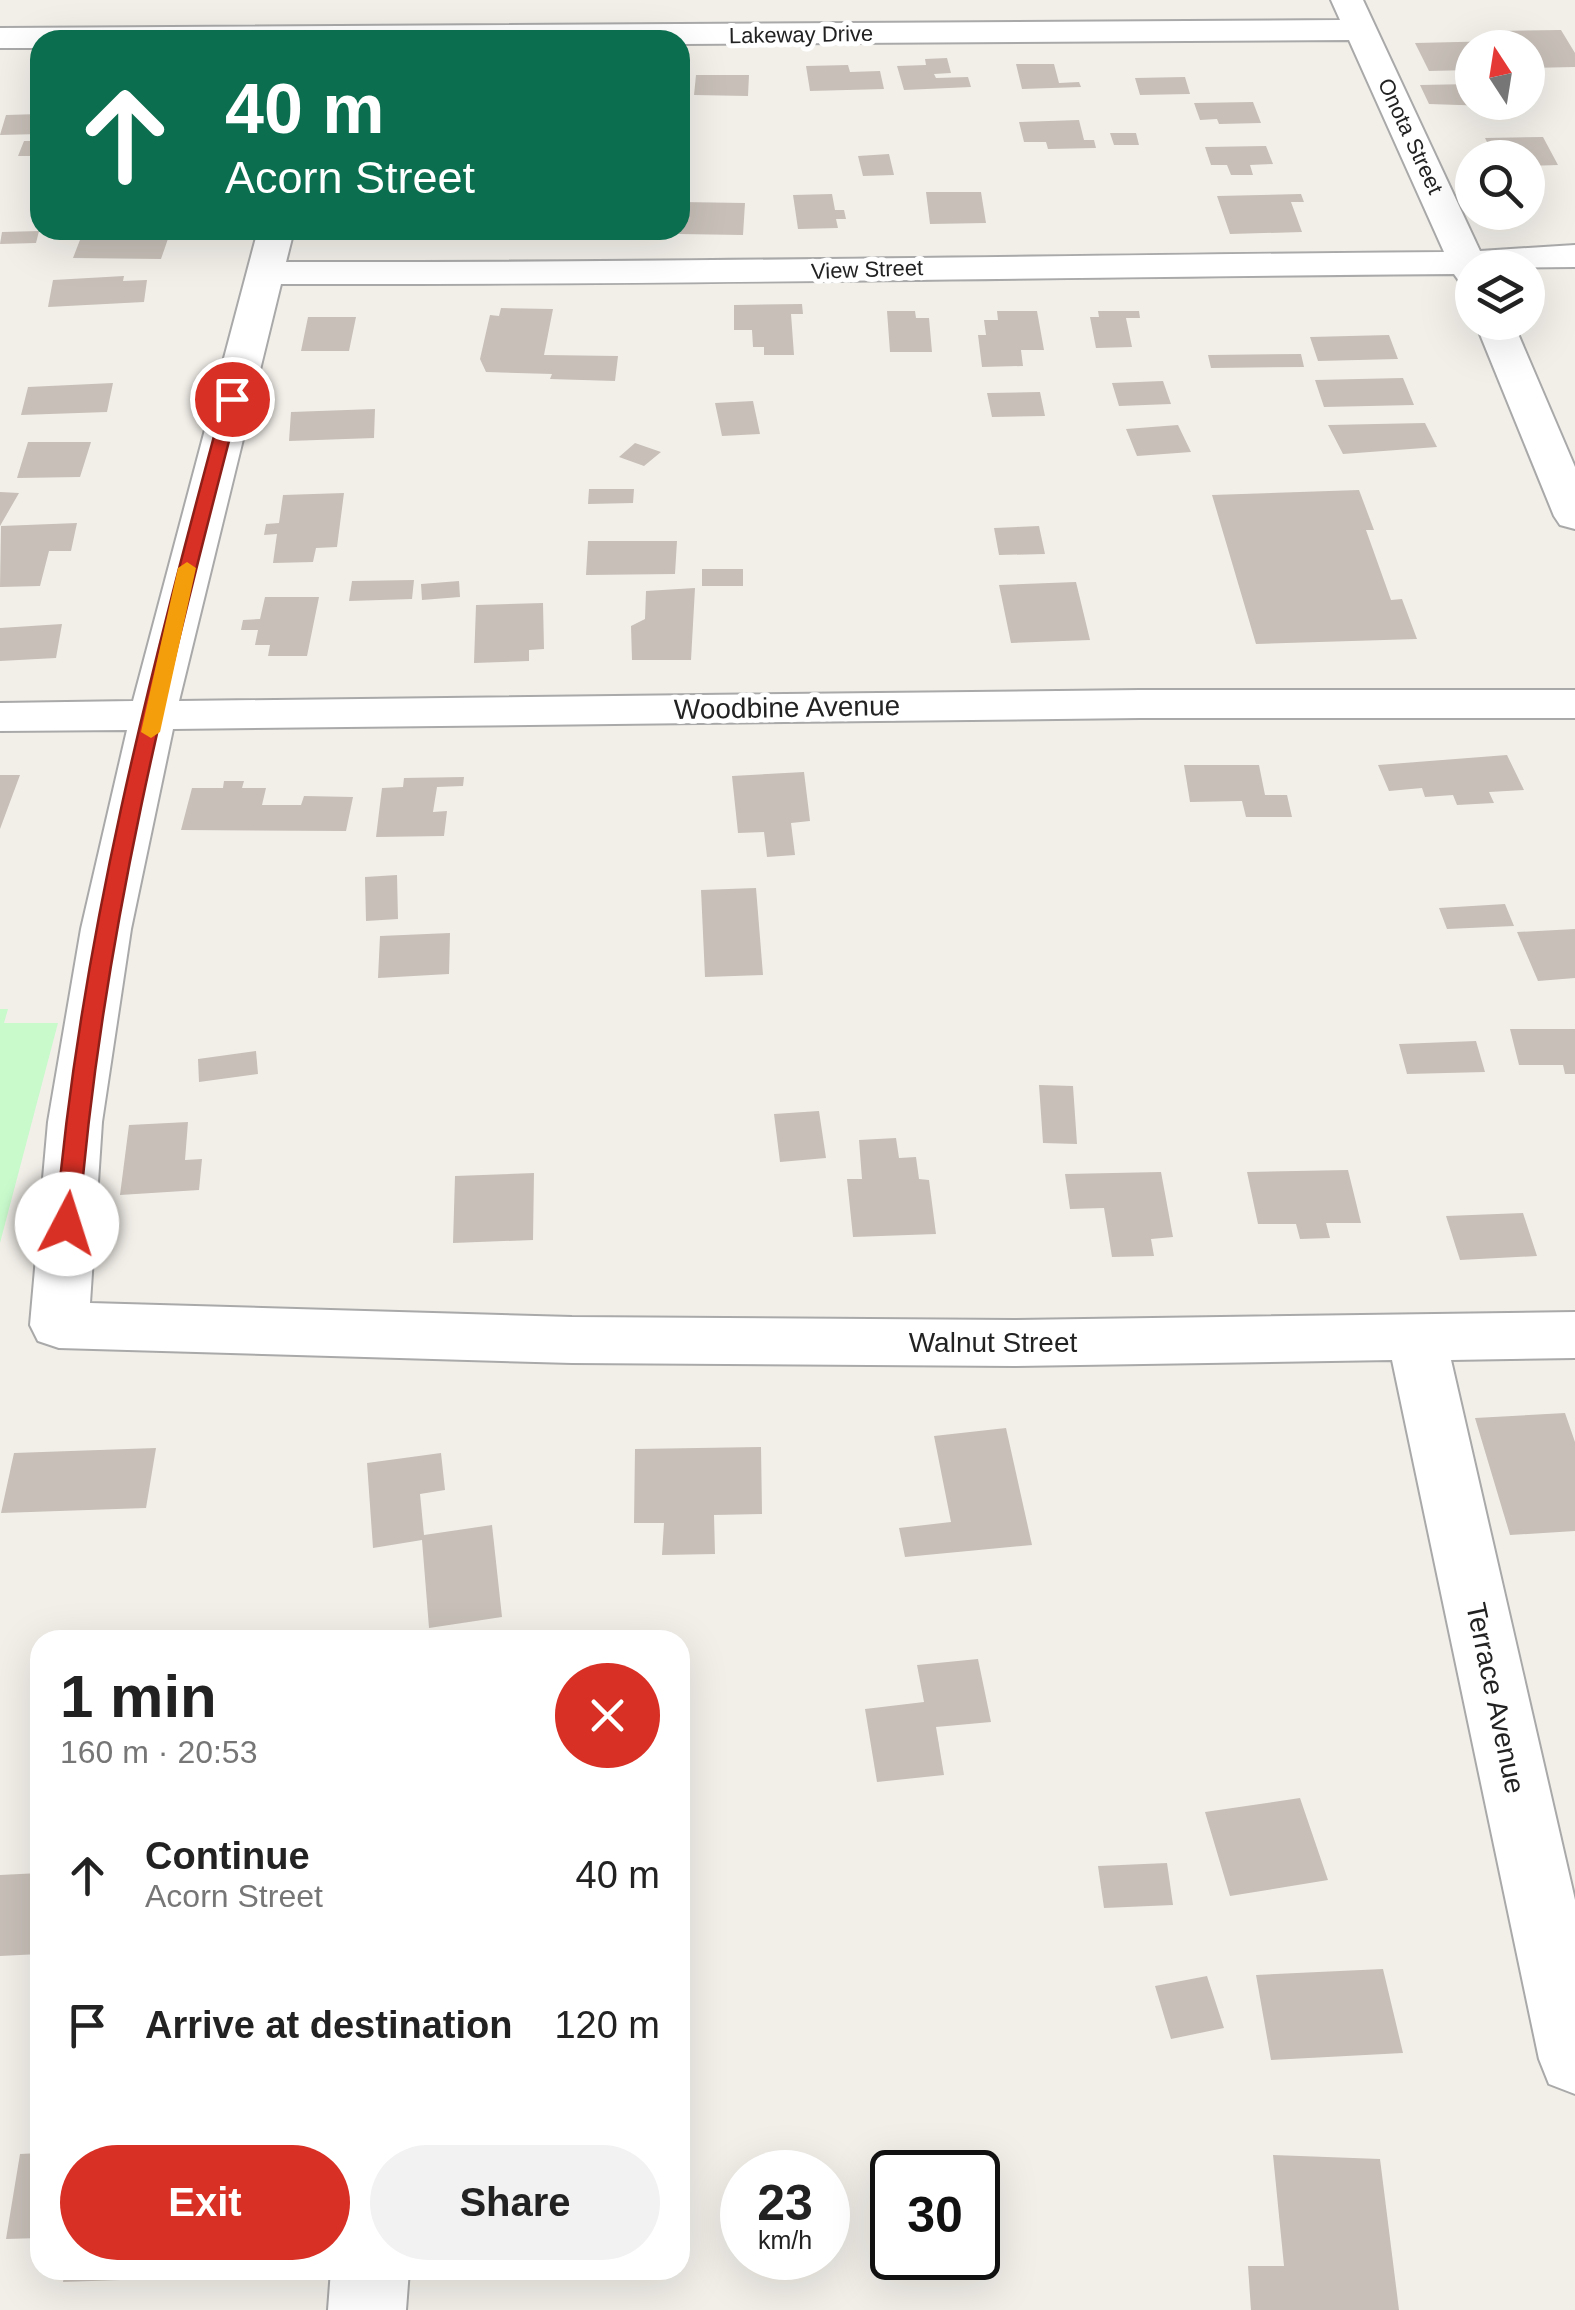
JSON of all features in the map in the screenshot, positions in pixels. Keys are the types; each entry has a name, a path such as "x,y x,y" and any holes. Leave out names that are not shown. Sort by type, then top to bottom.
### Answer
{"street":[{"path":"319,30 325,0"},
{"path":"821,0 822,34"},
{"name":"Lakeway Drive","path":"690,35 1354,15"},
{"name":"Onota Street","path":"1354,15 1462,250"},
{"name":"Lakeway Drive","path":"0,38 30,38"},
{"path":"154,714 176,608 274,240"},
{"name":"View Street","path":"1545,259 1575,256"},
{"name":"View Street","path":"266,273 718,274 939,267 1455,268"},
{"path":"1502,340 1575,516"},
{"name":"Woodbine Avenue","path":"0,716 1101,704 1575,704"},
{"name":"Walnut Street","path":"154,714 105,937 75,1122 60,1326 411,1337 1014,1343 1575,1336"},
{"name":"Terrace Avenue","path":"1416,1336 1575,2059"},
{"path":"368,2310 370,2280"}],"green space":[{"path":"0,1009 8,1009 4,1023 58,1023 0,1243"}],"building":[{"path":"1545,30 1561,30 1575,53 1575,67 1545,68"},
{"path":"1455,42 1455,70 1429,71 1415,43"},
{"path":"947,58 951,73 934,74 936,78 968,77 971,87 904,90 897,66 926,65 925,59"},
{"path":"1016,64 1054,64 1059,83 1079,82 1081,87 1022,89"},
{"path":"848,65 850,72 880,71 884,89 810,91 806,66"},
{"path":"696,75 749,75 748,96 694,95"},
{"path":"1185,77 1190,94 1140,95 1135,78"},
{"path":"1455,84 1455,105 1429,104 1420,85"},
{"path":"1253,102 1261,123 1219,124 1217,119 1200,120 1194,103"},
{"path":"30,114 30,134 0,135 6,115"},
{"path":"1079,120 1084,140 1094,140 1096,148 1048,149 1046,142 1024,142 1019,122"},
{"path":"1110,133 1136,133 1139,145 1114,145"},
{"path":"1543,137 1545,140 1486,140"},
{"path":"24,141 30,141 30,156 18,156"},
{"path":"1545,141 1558,165 1545,165"},
{"path":"1266,146 1273,164 1250,165 1253,175 1231,175 1227,165 1211,165 1205,147"},
{"path":"889,154 894,175 863,176 858,156"},
{"path":"926,192 981,192 986,223 930,224"},
{"path":"832,194 835,210 844,210 846,219 836,219 838,228 798,229 793,195"},
{"path":"1301,194 1304,202 1291,202 1302,232 1230,234 1217,196"},
{"path":"690,202 745,203 743,235 690,234"},
{"path":"30,231 30,240 37,240 36,243 0,244 2,232"},
{"path":"80,240 168,240 161,259 73,258"},
{"path":"124,276 123,281 147,280 144,302 48,307 53,280"},
{"path":"802,304 803,314 791,314 794,355 764,355 764,347 753,347 752,330 734,330 734,305"},
{"path":"501,308 553,309 544,355 618,356 615,381 486,372 480,359 490,315 499,316"},
{"path":"887,311 915,311 916,318 929,318 932,352 890,352"},
{"path":"997,311 1037,311 1044,350 1021,350 1023,366 982,367 978,335 986,335 984,320 998,320"},
{"path":"1098,311 1139,311 1140,318 1126,318 1132,347 1096,348 1090,317 1099,317"},
{"path":"308,317 356,317 349,351 301,351"},
{"path":"1389,335 1398,359 1318,361 1310,337"},
{"path":"1301,354 1304,367 1211,368 1208,355"},
{"path":"1403,378 1414,405 1324,407 1315,380"},
{"path":"1163,381 1171,404 1119,406 1112,383"},
{"path":"113,383 107,412 21,415 28,387"},
{"path":"1040,392 1045,416 992,417 987,393"},
{"path":"753,401 760,434 722,436 715,403"},
{"path":"375,409 374,438 289,441 291,412"},
{"path":"1425,423 1437,447 1343,454 1328,425"},
{"path":"1178,425 1191,452 1137,456 1126,429"},
{"path":"28,442 91,442 80,477 17,478"},
{"path":"635,443 661,452 644,466 619,457"},
{"path":"589,489 634,489 633,503 588,504"},
{"path":"1359,490 1374,530 1366,530 1391,600 1402,599 1417,639 1256,644 1212,495"},
{"path":"0,492 19,493 0,526"},
{"path":"344,493 337,547 316,548 313,562 273,563 277,534 264,535 266,524 279,523 283,495"},
{"path":"77,523 71,551 49,551 40,586 0,587 1,526"},
{"path":"1039,526 1045,554 999,555 994,528"},
{"path":"588,541 677,541 675,574 586,575"},
{"path":"702,569 743,569 743,586 702,586"},
{"path":"414,580 412,599 349,601 352,581"},
{"path":"459,581 460,597 422,600 421,584"},
{"path":"1076,582 1090,640 1011,643 999,585"},
{"path":"695,588 691,660 632,660 631,626 645,619 646,591"},
{"path":"265,597 319,597 307,656 268,656 270,645 255,645 258,630 241,630 243,620 260,619"},
{"path":"543,603 544,649 529,650 529,661 474,663 476,605"},
{"path":"62,624 56,658 0,661 0,628"},
{"path":"1507,755 1524,790 1489,792 1494,803 1457,805 1453,795 1425,797 1422,788 1389,791 1378,765"},
{"path":"1184,765 1259,765 1265,795 1287,795 1292,817 1246,817 1242,801 1190,802"},
{"path":"804,772 810,821 791,823 795,855 767,857 764,832 738,833 732,776"},
{"path":"0,775 20,775 0,829"},
{"path":"464,777 463,786 437,787 433,812 447,811 444,836 376,837 382,788 403,787 404,778"},
{"path":"224,781 244,781 242,788 266,788 262,805 301,805 304,796 353,797 346,831 181,830 192,788 223,788"},
{"path":"397,875 398,919 366,921 365,877"},
{"path":"756,888 763,975 705,977 701,890"},
{"path":"1505,904 1514,926 1447,929 1439,908"},
{"path":"1575,929 1575,978 1538,981 1517,932"},
{"path":"450,933 449,974 378,978 380,936"},
{"path":"1510,1029 1575,1029 1575,1074 1565,1074 1563,1065 1519,1065"},
{"path":"1476,1041 1485,1072 1407,1074 1399,1044"},
{"path":"256,1051 258,1074 199,1082 198,1059"},
{"path":"1039,1085 1073,1086 1077,1144 1043,1143"},
{"path":"819,1111 826,1158 780,1162 774,1114"},
{"path":"188,1122 185,1160 202,1159 199,1190 120,1195 129,1125"},
{"path":"896,1138 899,1158 916,1157 919,1179 929,1180 936,1234 853,1237 847,1179 862,1179 859,1140"},
{"path":"1348,1170 1361,1223 1326,1223 1330,1238 1300,1239 1296,1224 1258,1224 1247,1172"},
{"path":"1161,1172 1173,1237 1151,1239 1154,1256 1112,1257 1104,1208 1070,1209 1065,1174"},
{"path":"534,1173 533,1240 453,1243 455,1176"},
{"path":"1523,1213 1537,1256 1460,1260 1446,1216"},
{"path":"1565,1413 1575,1442 1575,1531 1510,1535 1475,1418"},
{"path":"1006,1428 1032,1545 905,1557 899,1528 951,1522 934,1436"},
{"path":"761,1447 762,1514 714,1515 715,1554 662,1555 664,1523 634,1523 635,1449"},
{"path":"156,1448 146,1508 1,1513 14,1453"},
{"path":"441,1453 445,1490 420,1494 424,1535 492,1525 502,1617 429,1628 422,1540 373,1548 367,1463"},
{"path":"978,1659 991,1722 936,1727 944,1775 877,1782 865,1709 924,1702 917,1665"},
{"path":"1300,1798 1328,1880 1230,1896 1205,1812"},
{"path":"1167,1863 1173,1905 1104,1908 1098,1866"},
{"path":"30,1874 30,1954 0,1956 0,1875"},
{"path":"1383,1969 1403,2053 1271,2060 1256,1975"},
{"path":"1207,1976 1224,2028 1171,2039 1155,1986"},
{"path":"20,2154 30,2154 30,2238 6,2239"},
{"path":"1273,2155 1380,2159 1399,2310 1251,2310 1248,2266 1284,2266"}],"slow traffic":[{"path":"151,732 187,568"}],"route":[{"path":"67,1224 75,1122 106,929 176,608 232,399"}]}
